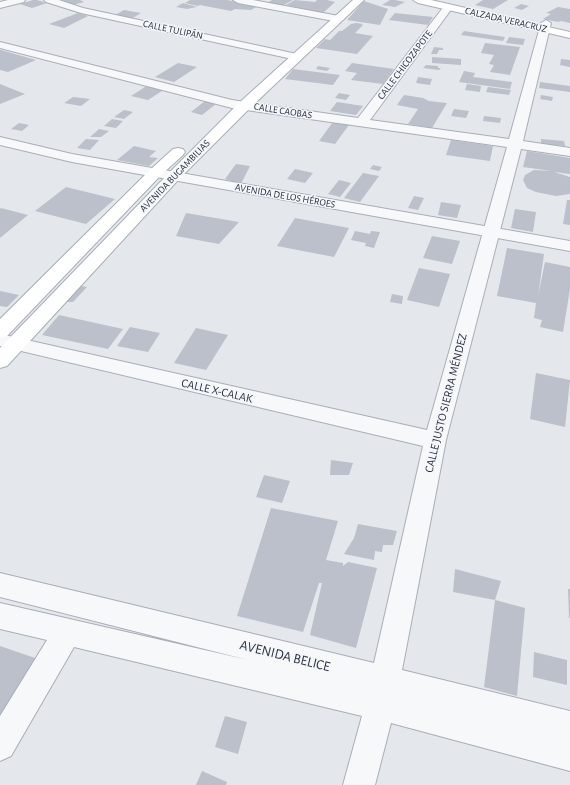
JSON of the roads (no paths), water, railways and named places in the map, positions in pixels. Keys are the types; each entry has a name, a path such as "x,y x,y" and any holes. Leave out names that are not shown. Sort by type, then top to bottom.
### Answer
{"main road":[{"name":"AVENIDA BUGAMBILIAS","path":"334,18 347,0"},
{"name":"AVENIDA BUGAMBILIAS","path":"0,331 156,172 238,104 334,18 359,0"},
{"name":"CALZADA VERACRUZ","path":"418,0 444,4 545,26 570,29"},
{"name":"CALZADA VERACRUZ","path":"545,26 570,35"},
{"name":"AVENIDA BUGAMBILIAS","path":"0,361 8,343 174,176 238,104"}],"street":[{"path":"0,2 8,0"},
{"path":"0,5 20,0"},
{"name":"CALLE TULIPÁN","path":"49,0 81,10 292,56"},
{"path":"238,0 334,18"},
{"name":"CALLE CHICOZAPOTE","path":"361,123 444,4"},
{"name":"CALLE JUSTO SIERRA MÉNDEZ","path":"360,785 382,693 434,440 516,144 545,26"},
{"name":"CALLE CAOBAS","path":"0,45 238,104 361,123 570,152"},
{"name":"AVENIDA DE LOS HÉROES","path":"0,142 72,158 570,246"},
{"name":"CALLE X-CALAK","path":"8,343 434,440"},
{"name":"AVENIDA BELICE","path":"0,585 382,693 570,754"},
{"name":"AVENIDA BELICE","path":"0,616 68,631 382,693 570,726"},
{"path":"0,745 68,631"}]}
